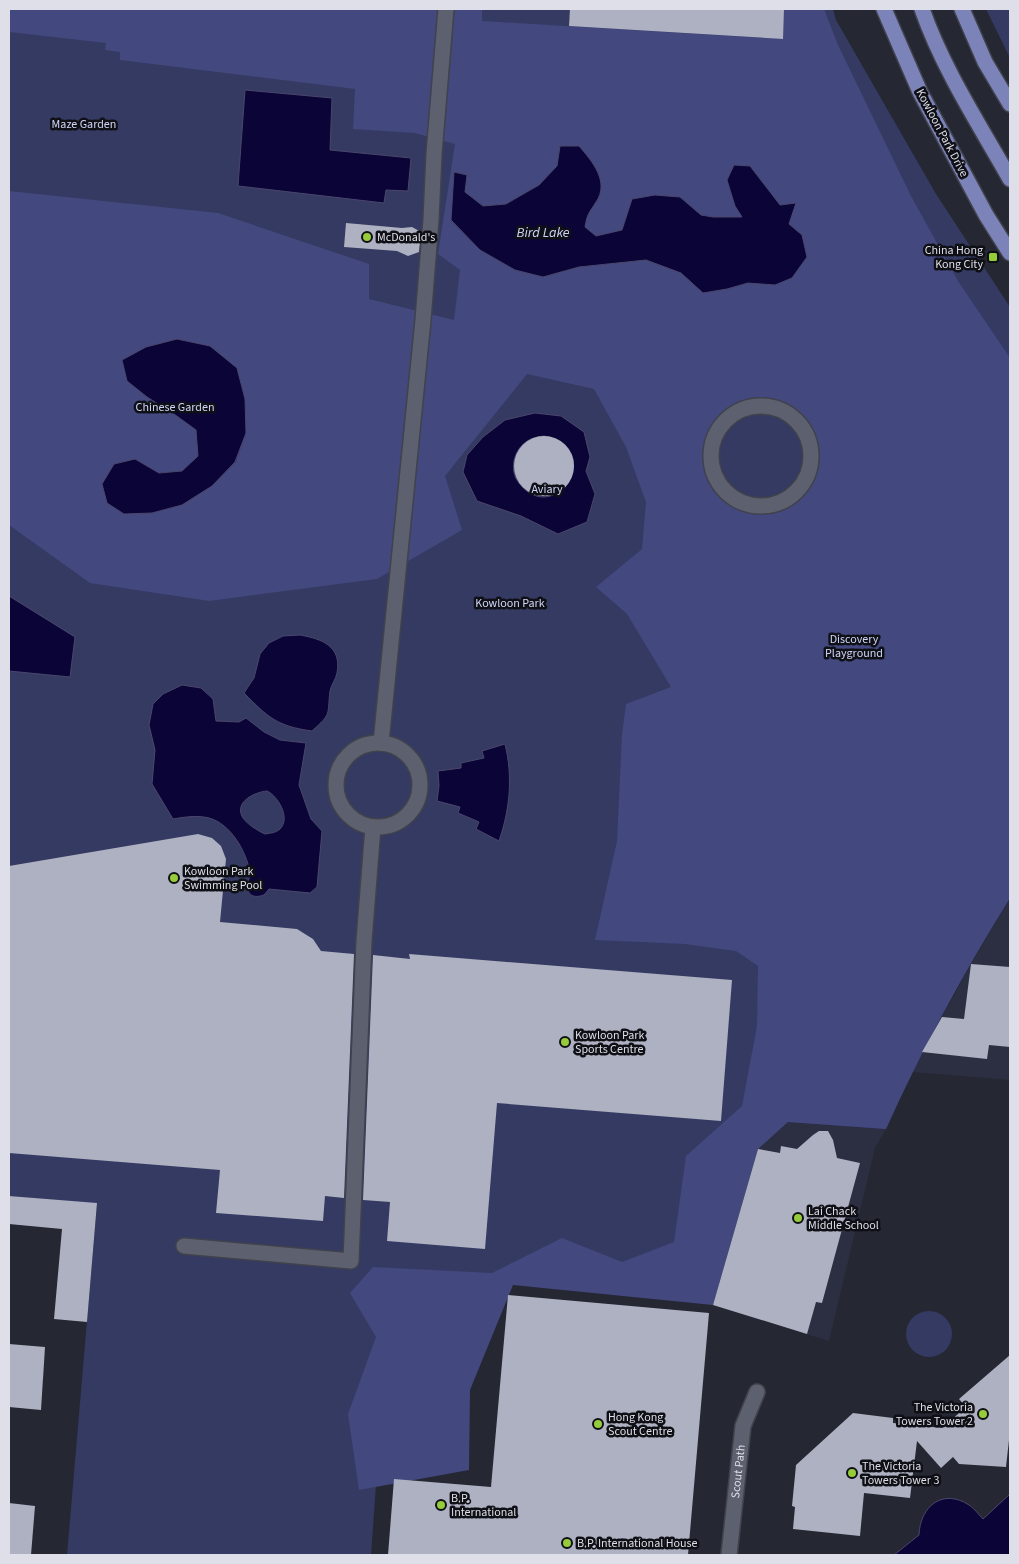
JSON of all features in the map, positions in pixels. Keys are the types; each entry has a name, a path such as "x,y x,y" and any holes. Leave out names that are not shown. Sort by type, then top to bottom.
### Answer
{"main road":[{"name":"Kowloon Park Drive","path":"884,9 920,92 986,215 1010,253"},
{"path":"922,9 926,22 957,86 1010,179"},
{"path":"962,9 985,62 1010,104"}],"street":[{"path":"381,744 423,320 446,9"},
{"path":"760,405 776,408 791,415 803,426 810,441 812,458 809,474 801,488 788,499 773,505 756,506 740,502 726,492 716,478 711,463 711,446 718,430 728,417 743,408 760,405"},
{"path":"381,744 394,747 406,753 420,776 420,790 417,802 410,814 399,822 373,827 361,824 350,817 343,808 336,784 339,771 345,759 356,750 368,745 381,744"},
{"path":"184,1246 351,1260 364,942 373,827"},
{"name":"Scout Path","path":"729,1555 743,1426 757,1392"}],"shaded area":[{"path":"1010,898 1010,1080 912,1072 971,964"},
{"name":"Lai Chack Middle School","path":"788,1122 886,1129 875,1148 829,1341 713,1305 758,1149"}],"green space":[{"name":"Kowloon Park","path":"9,9 833,9 836,20 936,194 1010,307 1010,898 944,1011 886,1129 787,1122 737,1169 675,1262 469,1280 381,1415 371,1555 67,1555 97,1204 9,1196"},
{"path":"9,9 482,9 482,21 782,39 784,9 824,9 838,45 911,196 958,281 1010,358 1010,898 944,1011 886,1129 788,1122 758,1149 713,1305 513,1285 470,1390 469,1470 359,1490 348,1414 376,1337 350,1293 373,1267 492,1273 562,1238 622,1262 674,1242 686,1156 742,1106 757,1026 758,966 736,951 685,944 595,940 617,841 622,735 626,704 671,687 627,614 596,587 642,549 646,502 626,447 594,389 527,374 445,476 462,530 377,579 209,601 90,583 9,525 9,191 218,213 369,264 369,299 454,320 460,270 438,254 455,144 415,133 353,129 355,89 120,60 120,52 105,50 106,43 9,32","holes":["557,166 598,200 587,214 585,227 596,236 622,230 627,218 680,197 701,215 743,217 735,206 765,185 780,205 789,224 775,285 748,283 704,293 681,273 646,260 579,267 543,277 515,270 480,250 451,221 454,172 466,175 465,192 483,206 506,204 539,185","237,368 245,399 246,433 236,462 212,486 114,464 135,459 159,473 182,471 198,456 196,430 174,414","760,405 788,413 798,421 810,442 812,458 809,474 798,491 780,502 762,506 746,503 732,496 721,485 714,471 711,455 714,439 725,421 733,414 745,408"]},
{"path":"986,9 1010,9 1010,58"},
{"path":"929,1311 942,1315 948,1321 952,1334 948,1347 942,1353 929,1357 916,1353 910,1347 906,1334 910,1321 916,1315"}],"water":[{"path":"245,90 332,98 330,150 411,158 408,191 386,190 384,203 238,186"},
{"name":"Bird Lake","path":"560,146 579,146 598,172 601,187 600,194 589,214 585,227 596,236 622,230 632,199 655,195 680,197 701,215 742,217 735,206 727,180 734,165 750,166 780,205 796,203 789,224 802,235 807,257 792,278 775,285 748,283 703,293 681,273 646,260 579,267 543,277 515,270 480,250 451,220 454,172 467,175 465,192 483,206 506,204 539,185 557,166"},
{"path":"177,339 210,346 237,368 245,399 246,433 235,462 212,486 182,505 152,513 124,514 107,503 102,484 114,464 135,459 159,473 182,471 198,456 196,430 127,381 122,360 146,347"},
{"path":"535,413 561,416 584,432 590,457 586,471 595,494 587,522 558,534 521,516 477,501 463,472 467,455 483,437 505,420","holes":["541,436 562,443 572,455 573,468 569,481 559,492 547,497 533,495 516,478 513,467 515,456 528,441"]},
{"path":"9,596 75,637 70,677 9,671"},
{"path":"300,635 329,645 336,656 338,664 331,686 326,717 312,731 281,723 267,714 244,693 254,678 260,654 269,643 283,636"},
{"path":"182,685 201,688 213,699 216,721 239,722 246,718 264,732 280,740 306,743 299,785 311,819 322,831 317,887 310,893 269,889 264,895 252,896 247,888 250,874 248,864 241,847 231,832 217,821 209,818 196,816 173,819 152,784 155,750 149,725 153,704 163,694","holes":["267,791 279,802 284,813 284,819 280,829 273,833 265,834 243,818 241,807 247,799 257,793"]},
{"path":"505,744 510,781 506,817 499,841 476,829 479,822 458,813 460,807 437,801 438,771 461,768 461,763 484,758 482,751"},
{"path":"1010,1494 1010,1555 894,1555 919,1535 920,1525 928,1508 942,1499 959,1500 971,1506 983,1519"}],"building":[{"path":"570,9 784,9 783,39 569,26"},
{"path":"346,223 402,228 412,227 421,232 419,252 408,256 397,251 344,247"},
{"path":"544,436 556,438 569,449 574,466 572,478 561,491 544,496 532,494 519,483 514,466 516,454 527,441"},
{"path":"198,834 212,838 221,846 226,859 220,922 297,929 313,939 321,951 354,954 344,1198 325,1196 323,1221 216,1213 220,1170 9,1153 9,866"},
{"name":"Kowloon Park Sports Centre","path":"409,954 732,980 721,1121 497,1103 485,1249 387,1241 390,1202 363,1200 373,955 410,959"},
{"path":"971,964 1010,967 1010,1047 989,1045 987,1059 922,1052 942,1017 964,1019"},
{"name":"Lai Chack Middle School","path":"819,1131 828,1131 833,1140 837,1158 860,1163 822,1303 816,1302 807,1334 713,1305 758,1149 780,1153 781,1146 797,1149"},
{"path":"9,1196 97,1203 87,1322 54,1319 62,1229 9,1224"},
{"name":"Hong Kong Scout Centre","path":"508,1295 709,1313 688,1555 388,1555 394,1479 491,1487"},
{"path":"9,1344 45,1347 41,1410 9,1407"},
{"path":"1010,1355 1010,1431 1006,1467 959,1464 953,1457 941,1468 917,1441 910,1498 864,1493 860,1536 793,1529 795,1507 792,1506 796,1465 853,1413 893,1418 893,1423 942,1428 966,1407 959,1399"},
{"path":"9,1503 35,1506 31,1555 9,1555"}],"place":[{"name":"McDonald's","path":"367,237"},
{"name":"China Hong Kong City","path":"993,257"},
{"name":"Kowloon Park Swimming Pool","path":"174,878"},
{"name":"Kowloon Park Sports Centre","path":"565,1042"},
{"name":"Lai Chack Middle School","path":"798,1218"},
{"name":"The Victoria Towers Tower 2","path":"983,1414"},
{"name":"Hong Kong Scout Centre","path":"598,1424"},
{"name":"The Victoria Towers Tower 3","path":"852,1473"},
{"name":"B.P. International","path":"441,1505"},
{"name":"B.P. International House","path":"567,1543"}],"park label":[{"name":"Maze Garden","path":"84,124"},
{"name":"Chinese Garden","path":"175,407"},
{"name":"Aviary","path":"547,489"},
{"name":"Discovery Playground","path":"854,646"}]}
